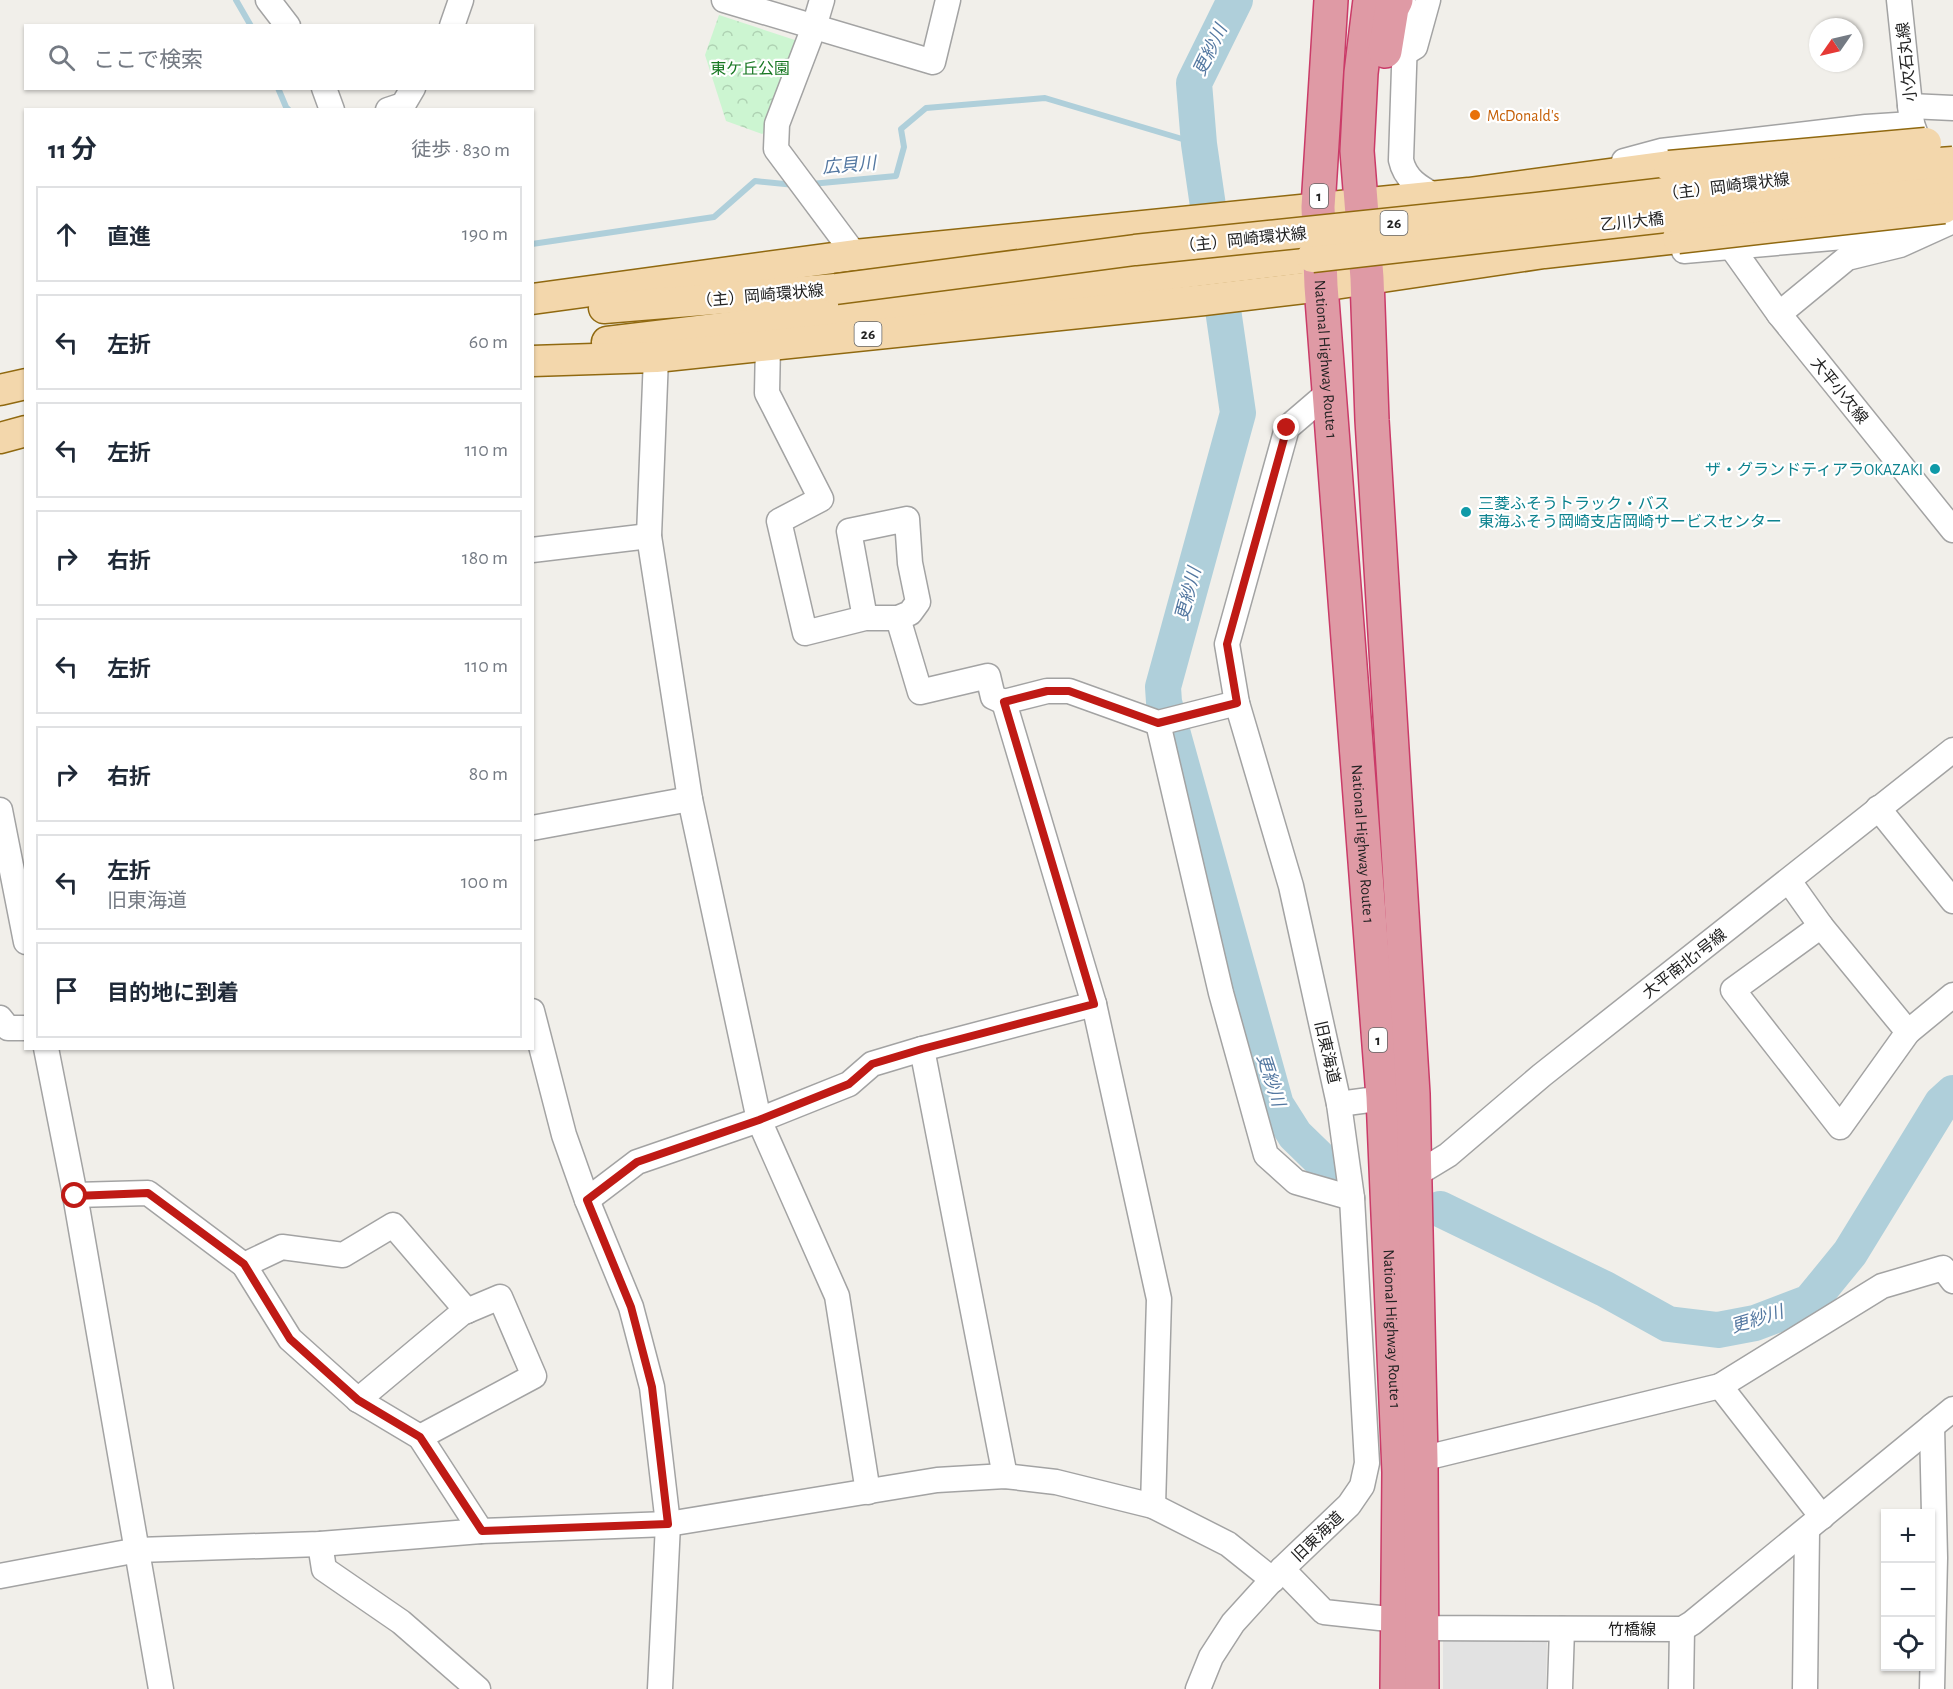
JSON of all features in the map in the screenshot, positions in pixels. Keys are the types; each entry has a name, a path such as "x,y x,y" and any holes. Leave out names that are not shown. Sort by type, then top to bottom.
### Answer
{"highway":[{"name":"National Highway Route 1","path":"1331,0 1316,272 1398,1096 1415,1175 1421,1459 1411,1624 1397,1689"},
{"name":"National Highway Route 1","path":"1370,0 1358,111 1357,151 1368,203 1373,277 1372,420 1398,1096 1399,1472 1411,1624 1422,1689"},
{"path":"1368,203 1376,154 1378,111 1387,33 1396,0"}],"main road":[{"name":"26","path":"534,299 855,255 1435,196 1669,166 1953,141"},
{"name":"（主）岡崎環状線","path":"534,351 1136,250 1526,209 1897,166 1953,162"},
{"name":"乙川大橋","path":"1316,272 1728,210 1953,187"},
{"name":"26","path":"534,362 656,357 1204,300 1243,295 1316,272 1373,277 1544,253 1953,207"},
{"name":"（主）岡崎環状線","path":"534,315 839,301 1280,260 1316,272"},
{"path":"0,390 24,384"},
{"path":"0,438 24,432"}],"street":[{"path":"268,0 286,24"},
{"path":"453,24 461,0"},
{"path":"724,0 933,62 948,0"},
{"path":"822,0 777,124 776,149 855,255"},
{"path":"1407,0 1400,149 1402,169 1413,182 1435,196"},
{"path":"1403,56 1415,47 1428,0"},
{"name":"小欠石丸線","path":"1544,253 1593,258 1732,248 1878,234 1891,231 1906,223 1922,208 1928,176 1925,154 1911,115 1899,0"},
{"path":"325,90 331,108"},
{"path":"394,108 403,105 412,90"},
{"path":"1552,182 1661,151 1866,127 1911,115 1953,108"},
{"path":"1779,314 1847,258 1900,244 1953,221"},
{"name":"大平小欠線","path":"1732,248 1779,314 1953,530"},
{"path":"768,344 767,393 822,499 778,521 805,633 865,618 898,618 910,613 918,602 910,563 907,519 849,531 865,618"},
{"path":"656,357 649,536 690,799 759,1120 837,1296 868,1492"},
{"name":"旧東海道","path":"1198,1689 1211,1657 1233,1623 1278,1574 1349,1505 1362,1486 1367,1463 1352,1198 1339,1104 1291,886 1237,703 1227,644 1287,428 1329,392"},
{"path":"534,550 649,536"},
{"path":"898,618 920,692 988,676 993,697 1004,702 1047,691 1069,691 1158,723 1237,703"},
{"path":"1004,702 1094,1004 1159,1299 1153,1506"},
{"path":"1158,723 1221,993 1266,1155 1296,1182 1352,1198"},
{"name":"大平南北1号線","path":"1415,1175 1448,1155 1542,1075 1953,750"},
{"path":"534,828 690,799"},
{"path":"1878,808 1953,901"},
{"path":"0,810 24,932"},
{"path":"1789,881 1821,926 1908,1032"},
{"path":"1821,926 1733,990 1840,1127 1908,1032 1953,995"},
{"path":"587,1200 637,1162 759,1120 849,1084 872,1064 1094,1004"},
{"path":"0,1018 8,1028 24,1028"},
{"path":"534,1019 564,1135 587,1200 631,1307 652,1387 668,1524 660,1689"},
{"path":"922,1049 1005,1476"},
{"path":"46,1050 75,1196 161,1689"},
{"path":"1339,1104 1398,1096"},
{"path":"75,1196 148,1193 244,1264 290,1339 358,1400 420,1437 482,1531"},
{"path":"244,1264 282,1247 343,1255 393,1225 467,1311"},
{"path":"1421,1459 1720,1386 1882,1286 1950,1269"},
{"path":"358,1400 462,1313 500,1297 534,1376 420,1437"},
{"path":"1720,1386 1815,1524 1805,1689"},
{"path":"1681,1689 1682,1629 1815,1524 1953,1409"},
{"path":"1932,1426 1944,1552 1932,1689"},
{"name":"竹橋線","path":"0,1576 138,1550 320,1544 482,1531 668,1524 937,1480 1005,1476 1056,1482 1153,1506 1228,1544 1278,1574 1324,1612 1411,1624 1562,1629 1682,1629"},
{"path":"320,1544 324,1569 400,1622 472,1687"},
{"path":"1560,1689 1562,1629"}],"green space":[{"name":"東ケ丘公園","path":"719,15 801,42 771,128 762,134 726,121 705,55"}],"shaded area":[{"path":"1547,1639 1546,1689 1443,1689 1443,1640"}],"waterway":[{"name":"広貝川","path":"236,0 250,24"},
{"name":"更紗川","path":"1235,0 1194,83 1199,144 1238,413 1163,687 1164,702 1276,1105 1295,1135 1330,1169"},
{"name":"広貝川","path":"279,90 287,108"},
{"name":"広貝川","path":"811,184 896,176 904,147 901,129 926,108 1045,98 1199,144"},
{"name":"広貝川","path":"534,244 714,217 755,181 795,185"},
{"name":"更紗川","path":"1440,1209 1605,1289 1668,1324 1718,1330 1755,1323 1810,1302 1850,1253 1942,1103 1953,1093"}],"place":[{"name":"McDonald's","path":"1475,115"},
{"name":"ザ・グランドティアラOKAZAKI","path":"1935,469"},
{"name":"三菱ふそうトラック・バス 東海ふそう岡崎支店岡崎サービスセンター","path":"1466,512"}],"route":[{"path":"75,1196 148,1193 244,1264 290,1339 358,1400 420,1437 482,1531 668,1524 652,1387 631,1307 587,1200 637,1162 759,1120 849,1084 872,1064 1094,1004 1004,702 1047,691 1069,691 1158,723 1237,703 1227,644 1287,428"}]}
